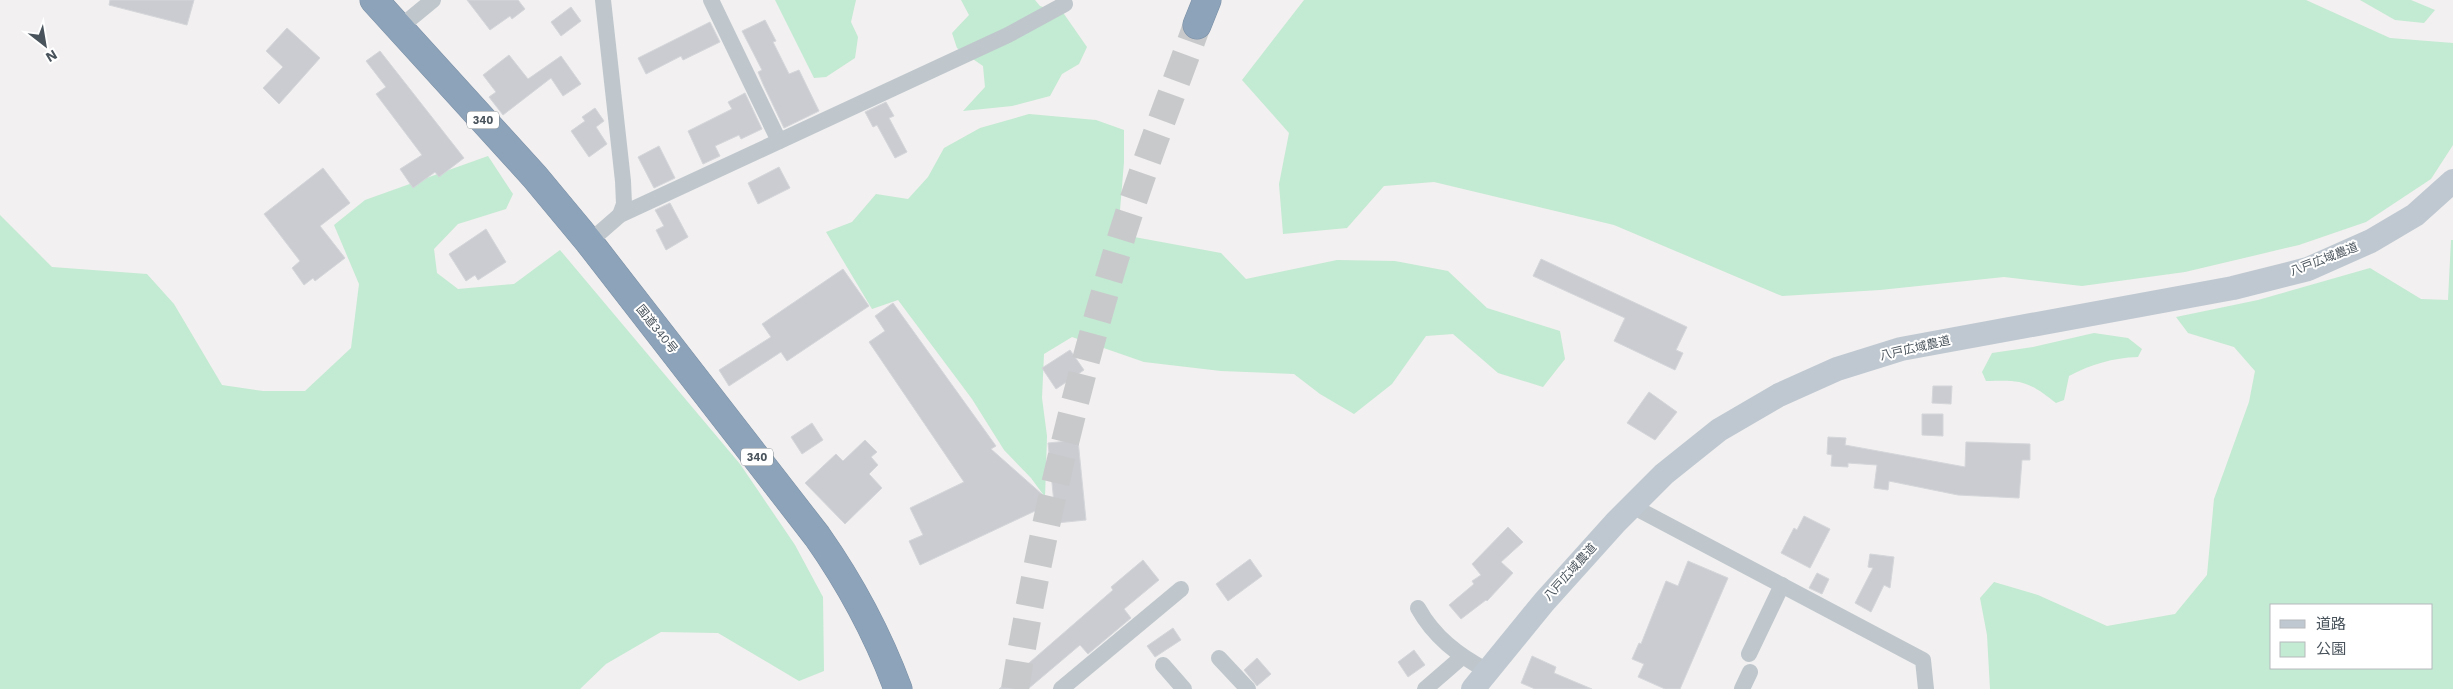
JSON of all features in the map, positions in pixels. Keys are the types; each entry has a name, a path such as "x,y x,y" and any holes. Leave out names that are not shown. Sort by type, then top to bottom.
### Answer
{"highway":[{"name":"国道340号","path":"374,0 535,177 589,242 728,419 837,565 866,617 898,689"},
{"path":"1197,25 1207,0"}],"street":[{"path":"399,28 433,0"},
{"path":"603,0 623,181 624,204 620,215"},
{"path":"712,0 779,140"},
{"path":"589,242 620,215 1008,34 1065,4"},
{"name":"八戸広域農道","path":"1480,680 1544,602 1664,474 1719,430 1779,395 1838,369 1901,348 2233,288 2308,268 2371,241 2415,215 2453,181"},
{"path":"1632,506 1923,660 1926,689"},
{"path":"1748,654 1782,585"},
{"path":"1061,689 1181,589"},
{"path":"1418,608 1424,619 1442,640 1462,657 1480,680"},
{"path":"1425,689 1462,657"},
{"path":"1219,658 1248,689"},
{"path":"1163,665 1184,689"},
{"path":"1742,689 1750,672"}],"green space":[{"path":"775,0 856,0 851,22 858,37 855,58 826,77 814,78"},
{"path":"961,0 1035,0 1040,6 1064,14 1087,47 1079,64 1062,74 1050,96 1012,106 963,111 985,87 983,66 957,48 952,33 969,15"},
{"path":"1304,0 2306,0 2390,38 2453,43 2453,145 2431,179 2366,222 2299,245 2185,272 2082,286 2004,277 1880,290 1782,296 1614,225 1434,182 1384,186 1347,228 1283,234 1279,184 1289,133 1242,80"},
{"path":"2360,0 2411,0 2435,10 2424,23 2395,20"},
{"path":"1029,114 1096,120 1124,130 1124,162 1118,234 1221,253 1246,279 1337,260 1395,261 1448,271 1487,308 1560,331 1565,359 1543,387 1498,373 1453,334 1426,336 1392,384 1354,414 1320,394 1294,374 1221,371 1144,362 1072,337 1044,354 1042,398 1047,436 1045,497 1031,478 1004,450 972,399 898,300 872,309 826,232 852,222 876,194 908,199 928,177 944,148 980,128"},
{"path":"488,156 513,194 506,209 458,224 434,249 437,273 458,289 514,284 560,250 740,464 795,545 823,597 824,671 799,681 718,633 661,632 606,664 580,689 0,689 0,215 52,267 147,274 174,304 222,385 263,391 305,391 351,348 359,284 334,225 365,200"},
{"path":"2451,240 2453,240 2453,689 1990,689 1987,635 1980,598 1994,582 2038,595 2107,626 2175,614 2207,575 2214,499 2249,402 2255,371 2234,347 2188,333 2176,317 2258,300 2370,268 2421,299 2448,300"},
{"path":"2094,333 2128,338 2142,349 2138,357 2102,362 2069,376 2064,400 2056,403 2038,390 2023,383 2016,381 1986,381 1982,372 1992,353 2033,347"}],"building":[{"path":"110,0 194,0 187,25 109,5"},
{"path":"467,0 518,0 525,9 512,19 510,16 490,30"},
{"path":"571,7 581,21 561,36 551,22"},
{"path":"765,20 776,41 773,42 789,74 799,70 819,111 784,128 758,72 762,70 742,31"},
{"path":"710,22 720,42 683,60 681,56 646,74 638,58"},
{"path":"287,28 320,58 279,104 263,88 283,67 266,51"},
{"path":"380,51 464,158 439,177 435,172 413,188 400,169 422,155 376,94 386,87 366,61"},
{"path":"509,55 528,79 561,56 581,84 563,96 551,78 503,115 489,97 496,92 483,75"},
{"path":"745,93 762,129 741,139 739,135 715,146 720,156 703,164 688,131 732,109 728,102"},
{"path":"886,102 894,116 889,118 907,152 895,158 877,125 873,127 865,112"},
{"path":"595,108 604,121 596,127 607,144 589,157 571,131 585,121 582,117"},
{"path":"659,146 675,178 654,188 638,157"},
{"path":"779,167 790,188 758,204 748,183"},
{"path":"323,168 350,203 320,226 345,258 315,281 313,278 304,285 292,268 300,261 264,214"},
{"path":"670,203 688,237 666,250 656,230 664,226 655,210"},
{"path":"486,229 506,262 478,280 475,275 466,281 449,254"},
{"path":"1541,259 1687,327 1676,350 1683,353 1675,370 1614,341 1625,318 1533,276"},
{"path":"843,269 869,306 787,361 781,352 729,386 719,370 771,337 762,324"},
{"path":"893,303 996,446 991,449 1052,503 920,565 909,541 923,535 910,508 964,482 869,342 885,331 875,316"},
{"path":"1070,350 1084,370 1056,389 1042,368"},
{"path":"1933,386 1952,386 1951,404 1932,403"},
{"path":"1649,392 1677,412 1655,440 1627,423"},
{"path":"1922,414 1943,414 1943,436 1922,435"},
{"path":"812,423 823,440 802,454 791,437"},
{"path":"1828,437 1846,438 1845,445 1965,467 1966,442 2030,444 2030,460 2022,460 2019,498 1958,495 1889,481 1888,490 1874,488 1877,465 1848,463 1848,467 1831,466 1832,455 1827,454"},
{"path":"865,440 877,452 871,457 878,465 869,474 882,488 845,524 805,483 836,454 843,461"},
{"path":"1078,440 1086,520 1056,523 1048,443"},
{"path":"1804,516 1830,529 1810,568 1781,553 1794,528 1797,530"},
{"path":"1508,527 1523,542 1501,562 1513,573 1487,601 1461,619 1449,605 1474,584 1472,581 1481,575 1472,564"},
{"path":"1870,554 1894,557 1890,588 1884,585 1871,612 1855,603 1873,568 1868,567"},
{"path":"1250,559 1262,576 1228,601 1216,584"},
{"path":"1143,560 1159,580 1124,609 1131,618 1088,654 1080,645 1028,689 999,689 1113,590 1111,587"},
{"path":"1688,561 1728,578 1680,689 1665,689 1638,677 1644,664 1632,659 1639,643 1641,644 1666,581 1678,586"},
{"path":"1817,573 1829,579 1822,594 1809,588"},
{"path":"1173,628 1181,640 1155,657 1147,646"},
{"path":"1414,650 1425,665 1408,677 1398,662"},
{"path":"1532,656 1556,667 1554,673 1592,689 1535,689 1521,683"},
{"path":"1257,658 1271,674 1257,686 1244,670"}],"tunnel":[{"path":"1015,689 1048,516 1090,345 1131,206 1197,25"}]}
